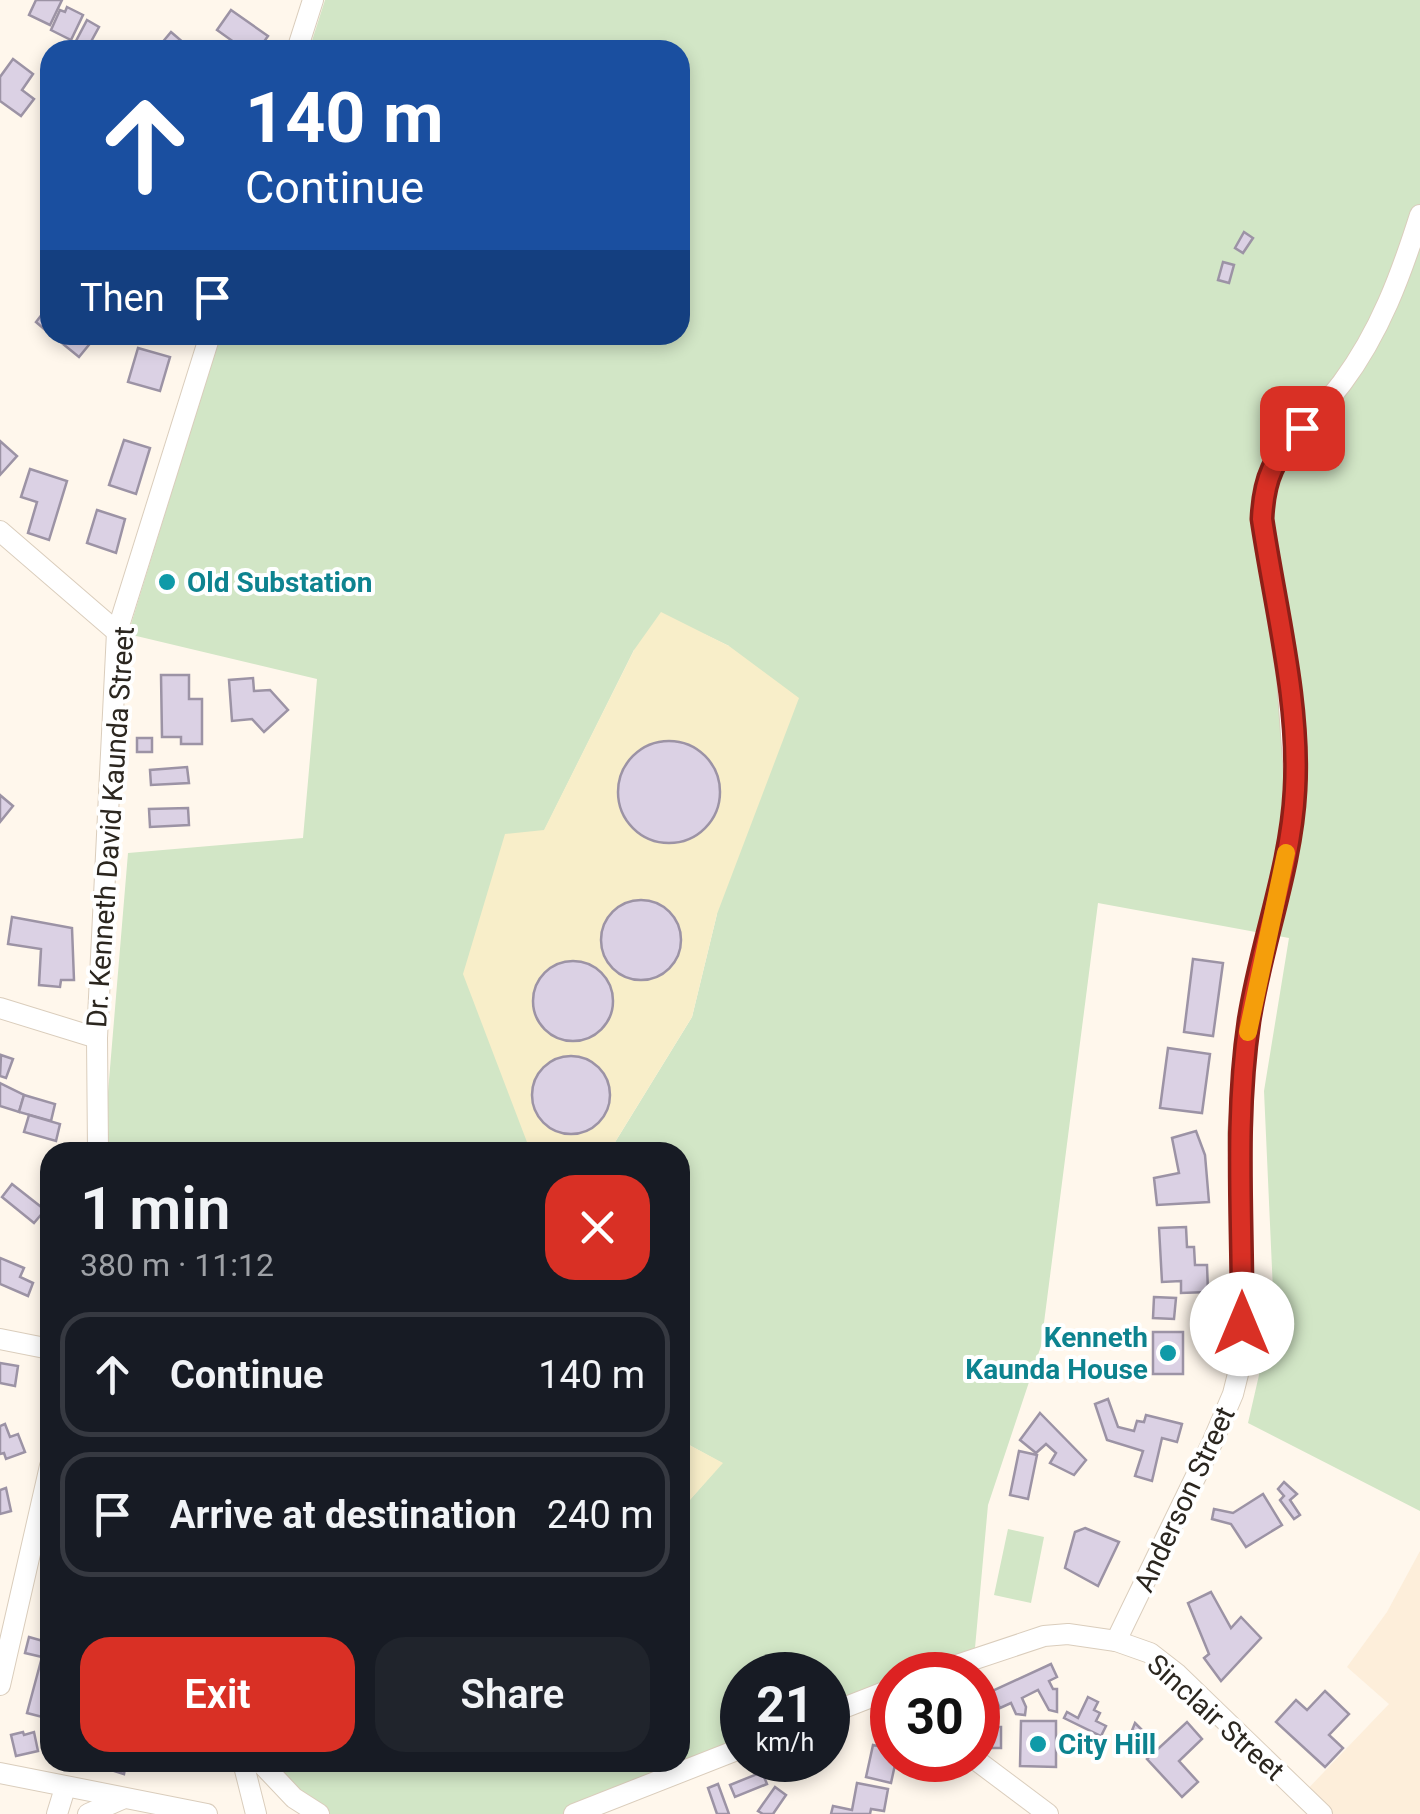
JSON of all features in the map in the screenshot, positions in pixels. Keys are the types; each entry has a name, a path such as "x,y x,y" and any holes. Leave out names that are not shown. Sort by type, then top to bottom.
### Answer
{"street":[{"path":"301,40 312,0"},
{"name":"Anderson Street","path":"1116,1641 1212,1444 1233,1394 1242,1358 1238,1133 1254,995 1291,830 1296,789 1294,743 1262,519 1263,494 1269,471 1282,450 1342,383 1385,312 1420,216"},
{"name":"Dr. Kenneth David Kaunda Street","path":"98,1142 97,1038 117,632 207,345"},
{"path":"0,531 117,632"},
{"path":"0,1008 97,1038"},
{"path":"0,1339 40,1347"},
{"path":"0,1685 40,1510"},
{"name":"Sinclair Street","path":"997,1652 1044,1636 1068,1634 1116,1641 1150,1654 1177,1674 1322,1814"},
{"path":"690,1768 720,1757"},
{"path":"246,1772 256,1814"},
{"path":"269,1772 294,1798 319,1814"},
{"path":"574,1814 681,1772"},
{"path":"0,1773 208,1814"},
{"path":"1000,1778 1048,1814"},
{"path":"56,1814 64,1788"},
{"path":"88,1814 122,1799"}],"shaded area":[{"path":"1420,1551 1420,1814 1322,1814 1302,1795 1389,1704 1347,1667 1387,1612"}],"green space":[{"path":"325,0 1420,0 1420,1511 1248,1423 1273,1291 1264,1091 1289,938 1098,903 1041,1346 988,1505 975,1652 870,1652 870,1698 850,1705 850,1652 720,1652 720,1757 690,1768 690,1500 722,1463 690,1445 690,1142 615,1142 692,1017 717,914 729,646 704,634 634,650 544,831 530,1142 104,1142 128,853 303,838 317,679 128,634 217,345 690,345 690,40 312,40"},
{"path":"1008,1529 1044,1537 1031,1603 994,1595"},
{"path":"270,1772 681,1772 574,1814 319,1814"}],"sand":[{"path":"661,612 729,646 799,698 717,914 692,1017 615,1142 527,1142 463,974 505,834 544,830 634,650"},
{"path":"690,1445 723,1463 690,1500"}],"building":[{"path":"36,0 62,0 50,25 29,15"},
{"path":"67,7 83,15 71,40 51,30 60,10 65,12"},
{"path":"231,10 268,36 265,40 231,40 217,30"},
{"path":"87,20 99,27 92,40 77,40"},
{"path":"171,32 180,40 164,40"},
{"path":"13,59 33,74 22,90 34,99 21,116 0,101 0,77"},
{"path":"1244,232 1253,238 1243,253 1235,248"},
{"path":"1223,262 1234,265 1229,283 1218,280"},
{"path":"64,345 89,345 79,357"},
{"path":"138,348 170,357 160,391 128,382"},
{"path":"124,440 150,448 136,494 109,485"},
{"path":"0,441 17,456 0,475"},
{"path":"30,469 67,481 49,540 28,533 37,502 21,497"},
{"path":"97,510 125,519 116,553 87,543"},
{"path":"161,675 189,675 189,699 202,699 202,744 181,744 181,737 162,737"},
{"path":"253,678 254,691 270,690 288,710 264,732 252,719 232,721 229,680"},
{"path":"137,738 152,738 152,752 137,752"},
{"path":"669,741 689,745 705,756 716,772 720,792 716,812 705,828 689,839 669,843 649,839 633,828 622,812 618,792 622,772 633,756 649,745"},
{"path":"187,767 189,783 151,785 150,770"},
{"path":"0,795 13,806 0,822"},
{"path":"188,808 189,825 150,827 149,809"},
{"path":"641,900 656,903 669,912 678,925 678,955 669,968 656,977 641,980 626,977 613,968 604,955 601,940 604,925 613,912 626,903"},
{"path":"12,917 72,928 74,980 61,980 60,987 39,985 41,949 8,944"},
{"path":"1193,959 1223,963 1213,1036 1184,1032"},
{"path":"565,961 581,961 602,972 613,1001 602,1030 581,1041 565,1041 551,1035 539,1023 533,1009 533,993 539,979 551,967"},
{"path":"1168,1048 1210,1054 1202,1113 1160,1108"},
{"path":"1,1055 13,1059 6,1078 0,1076"},
{"path":"563,1056 579,1056 604,1073 610,1095 604,1117 593,1128 579,1134 563,1134 538,1117 532,1103 532,1087 549,1062"},
{"path":"0,1083 24,1095 19,1112 0,1106"},
{"path":"24,1095 55,1104 51,1121 19,1112"},
{"path":"29,1115 60,1124 56,1141 24,1132"},
{"path":"1196,1131 1205,1155 1209,1202 1157,1205 1154,1178 1179,1173 1172,1138"},
{"path":"12,1184 40,1206 40,1216 34,1223 2,1197"},
{"path":"1186,1227 1187,1247 1194,1247 1195,1265 1207,1265 1208,1292 1181,1293 1181,1281 1162,1282 1159,1228"},
{"path":"0,1258 24,1268 20,1277 33,1283 28,1296 0,1284"},
{"path":"1154,1297 1176,1298 1174,1319 1153,1318"},
{"name":"Kenneth Kaunda House","path":"1153,1332 1183,1332 1183,1374 1153,1374"},
{"path":"0,1363 18,1366 15,1386 0,1383"},
{"path":"1108,1399 1118,1427 1134,1431 1137,1421 1144,1422 1146,1415 1182,1424 1177,1442 1162,1438 1152,1481 1135,1476 1143,1451 1107,1440 1095,1404"},
{"path":"1040,1413 1086,1460 1074,1475 1050,1463 1056,1453 1046,1444 1036,1453 1020,1440"},
{"path":"5,1424 10,1437 18,1434 25,1452 6,1459 4,1453 0,1454 0,1426"},
{"path":"1019,1451 1037,1455 1028,1499 1010,1495"},
{"path":"1284,1482 1297,1494 1290,1500 1300,1515 1294,1519 1280,1500 1284,1496 1278,1489"},
{"path":"6,1488 11,1511 0,1514 0,1490"},
{"path":"1263,1494 1282,1525 1246,1547 1231,1524 1212,1519 1214,1509 1233,1513"},
{"path":"1085,1528 1119,1542 1098,1586 1065,1568 1075,1532"},
{"path":"1211,1592 1231,1628 1241,1617 1261,1638 1221,1681 1204,1658 1209,1654 1188,1603"},
{"path":"29,1637 40,1640 40,1657 25,1653"},
{"path":"40,1664 40,1716 27,1713"},
{"path":"1051,1664 1057,1677 1049,1681 1057,1689 1057,1712 1049,1710 1038,1690 1022,1698 1025,1715 1016,1714 1011,1703 1000,1708 1000,1687"},
{"path":"1325,1691 1349,1714 1329,1735 1343,1748 1325,1767 1276,1722 1296,1700 1307,1710"},
{"path":"1088,1697 1098,1702 1094,1710 1100,1713 1096,1721 1106,1726 1101,1736 1064,1718 1067,1712 1078,1718"},
{"name":"City Hill","path":"1021,1721 1056,1721 1056,1767 1020,1766"},
{"path":"1187,1722 1202,1739 1179,1761 1198,1782 1182,1797 1147,1759"},
{"path":"1135,1723 1153,1741 1139,1755 1127,1743"},
{"path":"34,1732 38,1751 16,1756 11,1735"},
{"path":"737,1782 767,1784 735,1797 730,1785"},
{"path":"857,1783 888,1789 884,1811 831,1814 833,1806 852,1810"},
{"path":"718,1784 729,1814 717,1814 708,1788"},
{"path":"775,1787 786,1795 773,1814 763,1814 758,1811"}],"slow traffic":[{"path":"1248,1032 1286,853"}],"place":[{"name":"Old Substation","path":"167,582"},
{"name":"Kenneth Kaunda House","path":"1168,1353"},
{"name":"City Hill","path":"1038,1744"}],"route":[{"path":"1242,1324 1238,1133 1249,1022 1291,830 1296,789 1287,678 1262,519 1263,494 1269,471 1302,428"}]}
